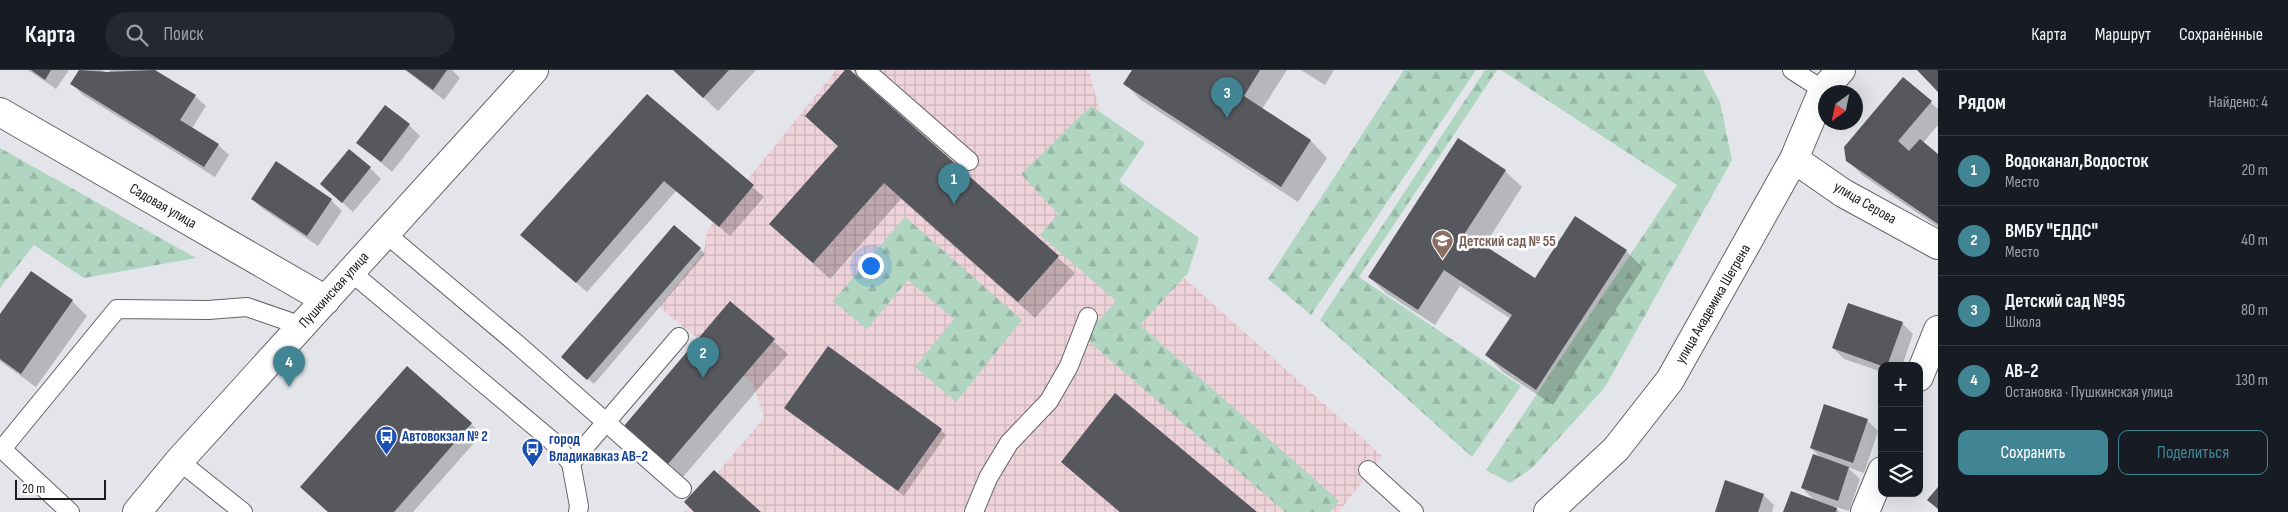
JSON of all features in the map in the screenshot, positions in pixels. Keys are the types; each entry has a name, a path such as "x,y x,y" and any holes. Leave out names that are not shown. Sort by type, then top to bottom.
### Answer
{"street":[{"name":"Пушкинская улица","path":"137,512 179,461 534,70"},
{"name":"улица Академика Шегрена","path":"1828,85 1841,70"},
{"name":"улица Академика Шегрена","path":"1548,512 1616,449 1670,380 1794,159 1818,102"},
{"name":"Садовая улица","path":"0,112 326,300"},
{"name":"улица Серова","path":"1794,159 1843,193 1938,245"},
{"path":"1923,367 1938,330"},
{"path":"1865,512 1878,481"}],"lane":[{"path":"865,70 969,161"},
{"path":"1792,70 1818,87"},
{"path":"386,233 682,489"},
{"path":"351,272 551,440 571,463 579,506 578,512"},
{"path":"70,512 2,449 117,309 208,310 247,307 302,326"},
{"path":"974,512 988,478 1009,443 1049,401 1069,366 1088,318"},
{"path":"571,463 679,337"},
{"path":"179,461 243,512"},
{"path":"1368,470 1414,512"}],"shaded area":[{"path":"836,70 1089,70 1101,117 1060,166 1382,456 1339,512 684,512 764,418 753,383 659,307 704,251 707,230"}],"green space":[{"path":"1404,70 1476,70 1311,315 1268,279"},
{"path":"1485,70 1497,70 1359,277 1521,386 1472,457 1320,320"},
{"path":"1501,70 1703,70 1720,102 1732,160 1605,387 1532,468 1510,483 1486,470 1677,185"},
{"path":"1091,106 1145,143 1119,181 1199,238 1188,273 1140,325 1339,501 1330,512 1285,512 1084,337 1116,301 1040,235 1058,214 1021,174"},
{"path":"0,148 196,258 84,278 34,245 0,288"},
{"path":"905,217 1022,320 956,402 915,367 954,319 908,280 867,329 833,301"}],"building":[{"path":"31,70 51,70 45,80"},
{"path":"79,70 107,72 155,70 196,95 180,120 219,144 204,167 70,84"},
{"path":"406,70 447,70 433,90"},
{"path":"673,70 729,70 703,98"},
{"path":"845,70 850,70 1059,256 1018,302 884,183 813,263 769,224 838,146 805,116"},
{"path":"1132,70 1260,70 1244,96 1311,140 1281,187 1123,84"},
{"path":"1917,70 1938,70 1938,92"},
{"path":"1903,77 1932,101 1898,141 1909,151 1920,139 1938,154 1938,224 1846,161 1844,147 1858,130 1863,130 1863,124"},
{"path":"647,94 754,185 719,227 664,181 576,283 520,235"},
{"path":"385,105 410,124 381,162 356,143"},
{"name":"Детский сад № 55","path":"1458,138 1506,170 1465,233 1535,278 1575,216 1627,250 1536,390 1485,355 1512,315 1444,270 1418,310 1368,277"},
{"path":"349,149 371,167 342,203 320,184"},
{"path":"276,161 332,199 307,236 251,199"},
{"path":"674,225 701,248 587,380 561,357"},
{"path":"31,271 73,300 21,374 0,359 0,314"},
{"path":"730,301 775,339 668,464 624,426"},
{"path":"1848,303 1903,322 1888,362 1878,362 1878,365 1832,348"},
{"path":"828,346 942,429 898,491 784,408"},
{"name":"Автовокзал № 2","path":"407,366 472,423 394,512 328,512 300,487"},
{"path":"1115,393 1257,512 1120,512 1061,462"},
{"path":"1824,404 1868,419 1853,463 1810,448"},
{"path":"1813,454 1849,467 1838,501 1801,488"},
{"path":"714,470 761,512 694,512 684,502"},
{"path":"1725,480 1764,494 1758,512 1715,512"},
{"path":"1938,487 1938,509 1927,500"},
{"path":"1791,491 1837,508 1836,512 1783,512"}],"place":[{"name":"Детский сад №95","path":"1227,118"},
{"name":"Водоканал,Водосток","path":"954,204"},
{"name":"Детский сад № 55","path":"1443,260"},
{"name":"ВМБУ \"ЕДДС\"","path":"703,378"},
{"name":"АВ-2","path":"289,387"},
{"name":"Автовокзал № 2","path":"386,455"},
{"name":"город Владикавказ АВ-2","path":"533,467"}]}
